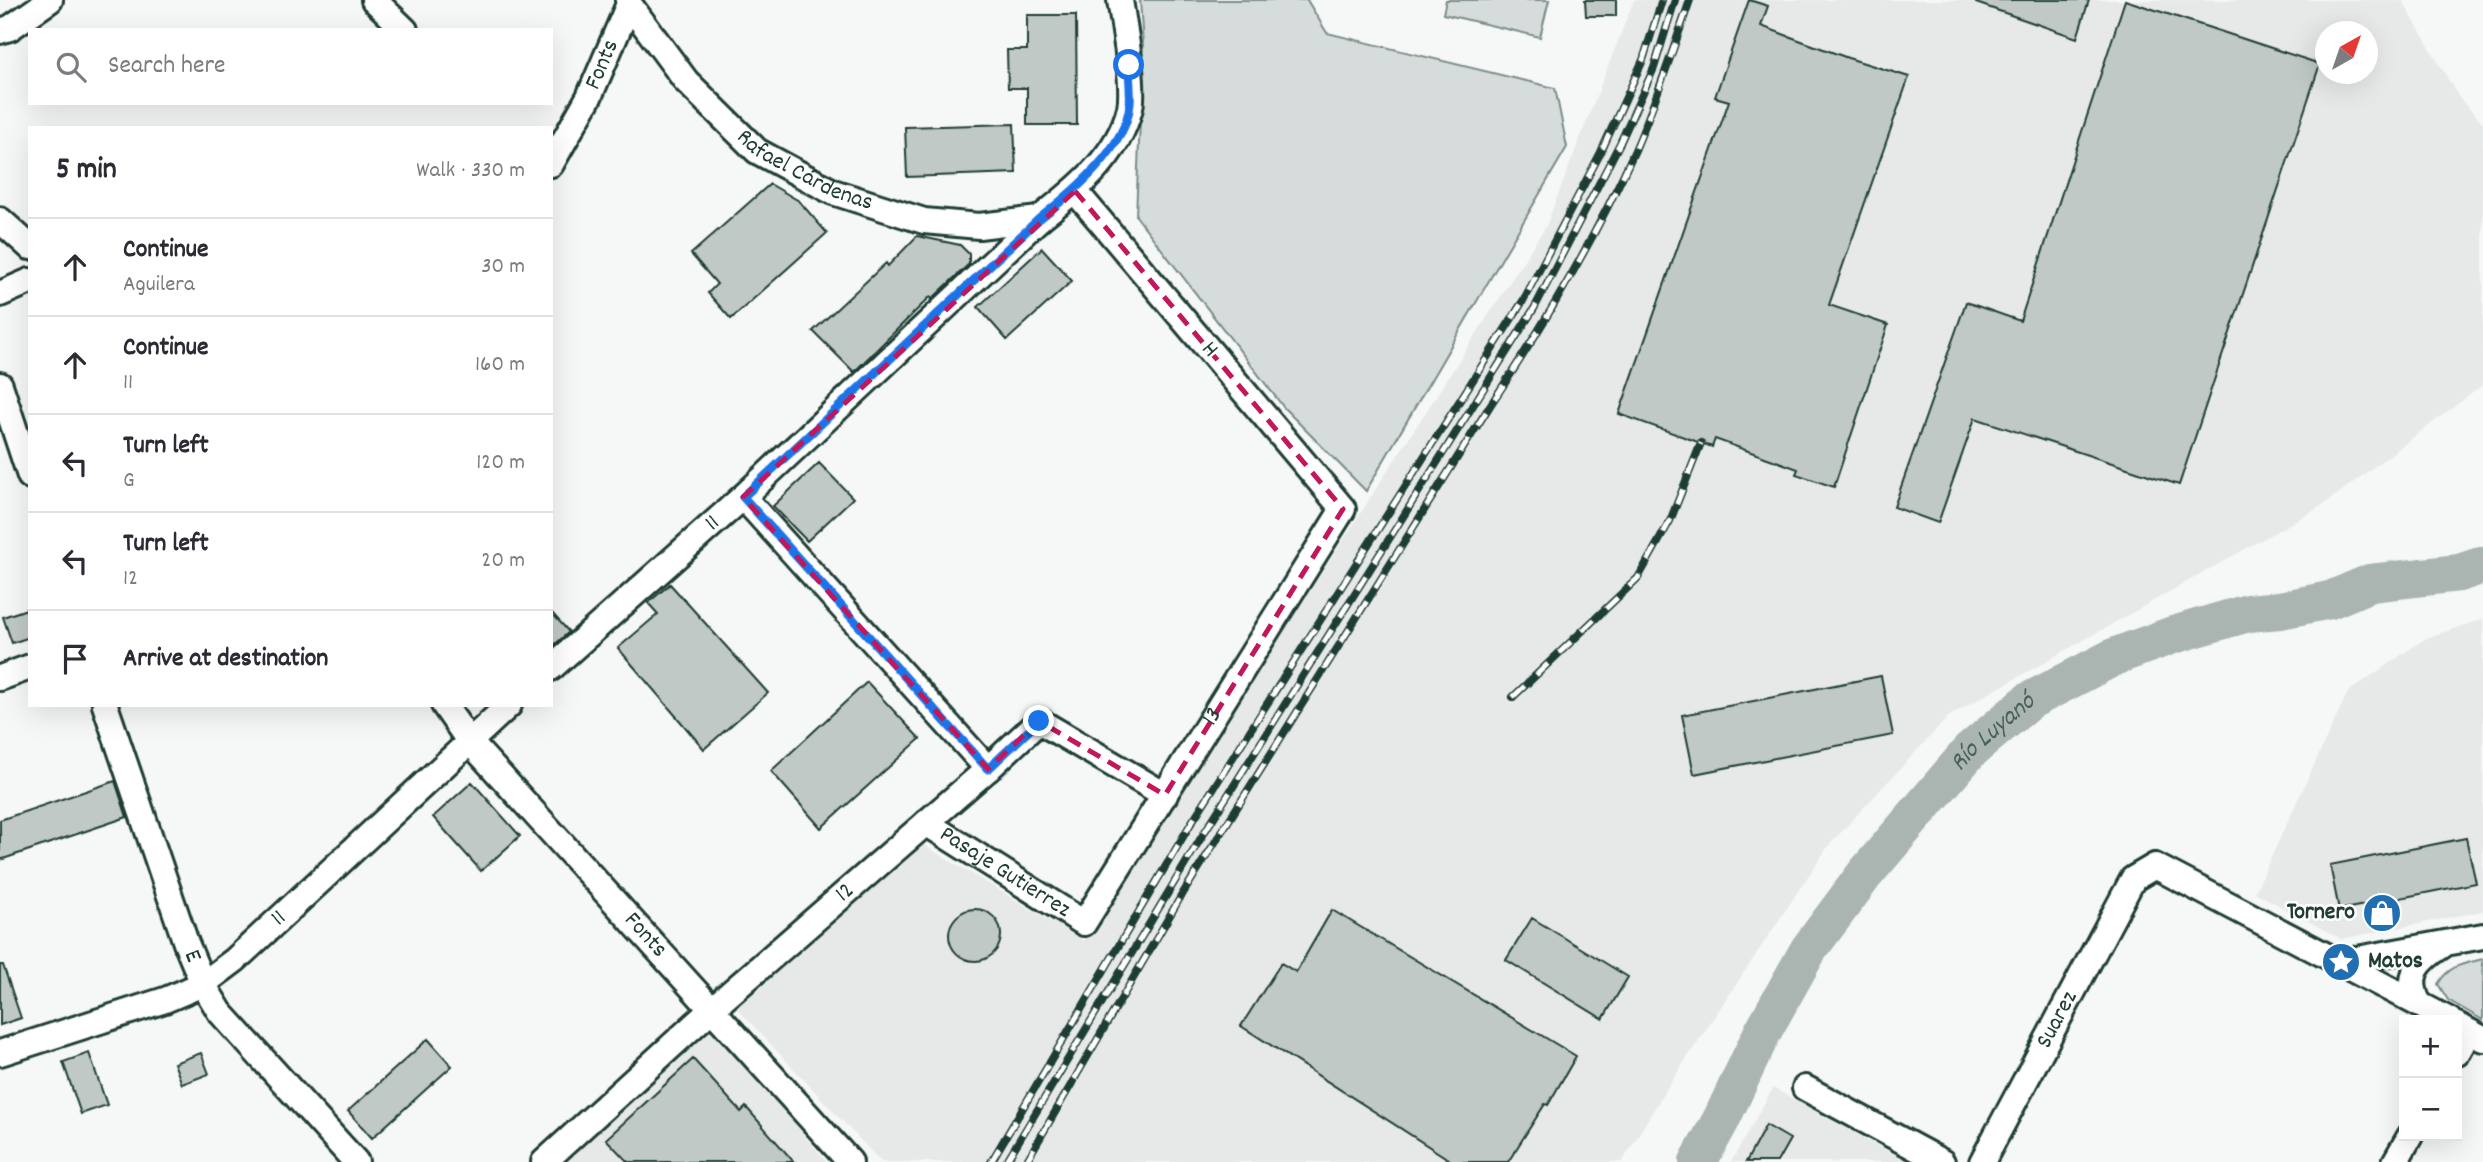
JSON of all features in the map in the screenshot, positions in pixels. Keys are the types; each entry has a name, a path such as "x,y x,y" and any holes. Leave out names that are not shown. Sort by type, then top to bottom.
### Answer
{"street":[{"path":"0,31 10,28 50,0"},
{"path":"374,0 403,28"},
{"name":"11","path":"553,666 743,497 1039,219 1074,191 1115,146 1130,106 1129,65 1120,0"},
{"name":"Fonts","path":"553,160 589,97 629,2"},
{"name":"Rafael Cárdenas","path":"629,2 686,81 757,151 833,192 924,221 979,226 1039,219"},
{"name":"H","path":"1074,191 1343,509"},
{"path":"0,220 28,245"},
{"path":"0,294 28,282"},
{"path":"0,386 28,470"},
{"path":"743,497 988,769"},
{"name":"13","path":"1084,923 1343,509"},
{"path":"0,678 28,668"},
{"name":"E","path":"106,707 186,943 203,984 220,1012 356,1162"},
{"name":"Fonts","path":"445,707 469,741 850,1162"},
{"name":"11","path":"0,1053 165,1000 203,984 235,960 507,707"},
{"name":"12","path":"544,1162 712,1009 988,769 1039,721 1164,795"},
{"name":"Pasaje Gutierrez","path":"926,823 1084,923"},
{"name":"Suarez","path":"1982,1162 2133,879 2155,866 2341,962"},
{"path":"2341,962 2483,936"},
{"path":"2419,1004 2412,990 2414,975 2422,958 2446,943"},
{"path":"2341,962 2419,1004 2463,1034"},
{"path":"1805,1088 1942,1162"},
{"path":"2395,1162 2407,1141"}],"highlighted area":[{"path":"1075,191 1343,509 1165,795 1039,721 988,769 743,497"}],"shaded area":[{"path":"1140,0 1307,0 1327,33 1555,88 1567,147 1366,491 1285,409 1136,216 1143,46"},
{"path":"1446,0 1549,0 1540,37 1443,14"},
{"path":"1634,0 2402,0 2459,98 2483,123 2483,385 2323,505 1949,716 1829,845 1665,1091 1622,1162 881,1162 733,1004 922,844 1084,941 1546,226"},
{"path":"2483,619 2483,911 2341,939 2255,892 2348,692 2426,638"},
{"path":"2483,959 2483,1020 2448,1000 2438,984 2452,969"},
{"path":"712,1028 827,1162 560,1162"},
{"path":"1773,1088 1908,1162 1731,1162"}],"building":[{"path":"1585,0 1616,0 1616,16 1586,16"},
{"path":"1749,0 1768,6 1761,26 1909,77 1829,305 1888,325 1834,487 1796,474 1798,469 1715,439 1712,447 1619,414 1729,101 1715,97"},
{"path":"1976,0 2089,0 2077,38 1976,3"},
{"path":"2125,0 2315,62 2315,79 2179,485 1975,418 1938,523 1894,507 1966,302 2020,321"},
{"path":"1027,15 1076,15 1077,125 1027,125 1027,88 1008,88 1007,50 1027,50"},
{"path":"1014,124 1016,173 907,177 905,127"},
{"path":"770,184 799,201 827,233 731,319 708,293 717,284 691,254"},
{"path":"917,236 960,245 969,254 969,264 932,299 930,297 854,372 813,331 886,263 888,266"},
{"path":"1042,248 1072,281 1007,340 978,307"},
{"path":"819,463 853,498 807,541 773,506"},
{"path":"670,584 768,693 704,749 618,648 658,614 648,603"},
{"path":"28,609 28,638 12,643 3,617"},
{"path":"553,614 569,632 553,646"},
{"path":"1881,676 1893,735 1694,774 1682,715"},
{"path":"867,682 920,739 821,828 771,771"},
{"path":"115,781 127,817 0,860 0,820"},
{"path":"472,782 520,836 481,871 433,817"},
{"path":"2466,838 2476,883 2339,910 2330,865"},
{"path":"975,909 985,911 993,917 999,925 999,945 993,953 985,959 975,961 965,959 957,953 951,945 949,935 951,925 957,917 965,911"},
{"path":"1332,910 1576,1056 1548,1105 1545,1104 1508,1162 1453,1162 1241,1026 1281,963 1296,972"},
{"path":"1532,918 1628,977 1603,1019 1506,960"},
{"path":"0,965 3,965 21,1018 0,1025"},
{"path":"428,1039 452,1066 372,1138 348,1111"},
{"path":"89,1053 107,1105 81,1114 63,1062"},
{"path":"201,1053 209,1074 182,1084 174,1063"},
{"path":"693,1059 741,1112 746,1107 794,1162 628,1162 606,1139"},
{"path":"1766,1125 1790,1139 1777,1162 1746,1162"}],"waterway":[{"name":"Río Luyanó","path":"1698,1162 1763,1031 1809,949 1865,874 1970,751 2029,701 2116,656 2170,636 2248,613 2330,600 2370,583 2459,573 2483,565"}],"railway":[{"path":"991,1162 1190,825 1523,301 1601,152 1643,60 1662,0"},
{"path":"1006,1162 1204,833 1535,307 1620,143 1654,68 1675,0"},
{"path":"1026,1162 1180,898 1531,343 1568,280 1635,150 1690,0"},
{"path":"1513,697 1638,578 1670,521 1701,443"}],"place":[{"name":"Tornero","path":"2382,913"},
{"name":"Matos","path":"2341,962"}],"route":[{"path":"1039,721 988,769 743,497 1039,219 1074,191 1115,146 1130,106 1129,65"}]}
